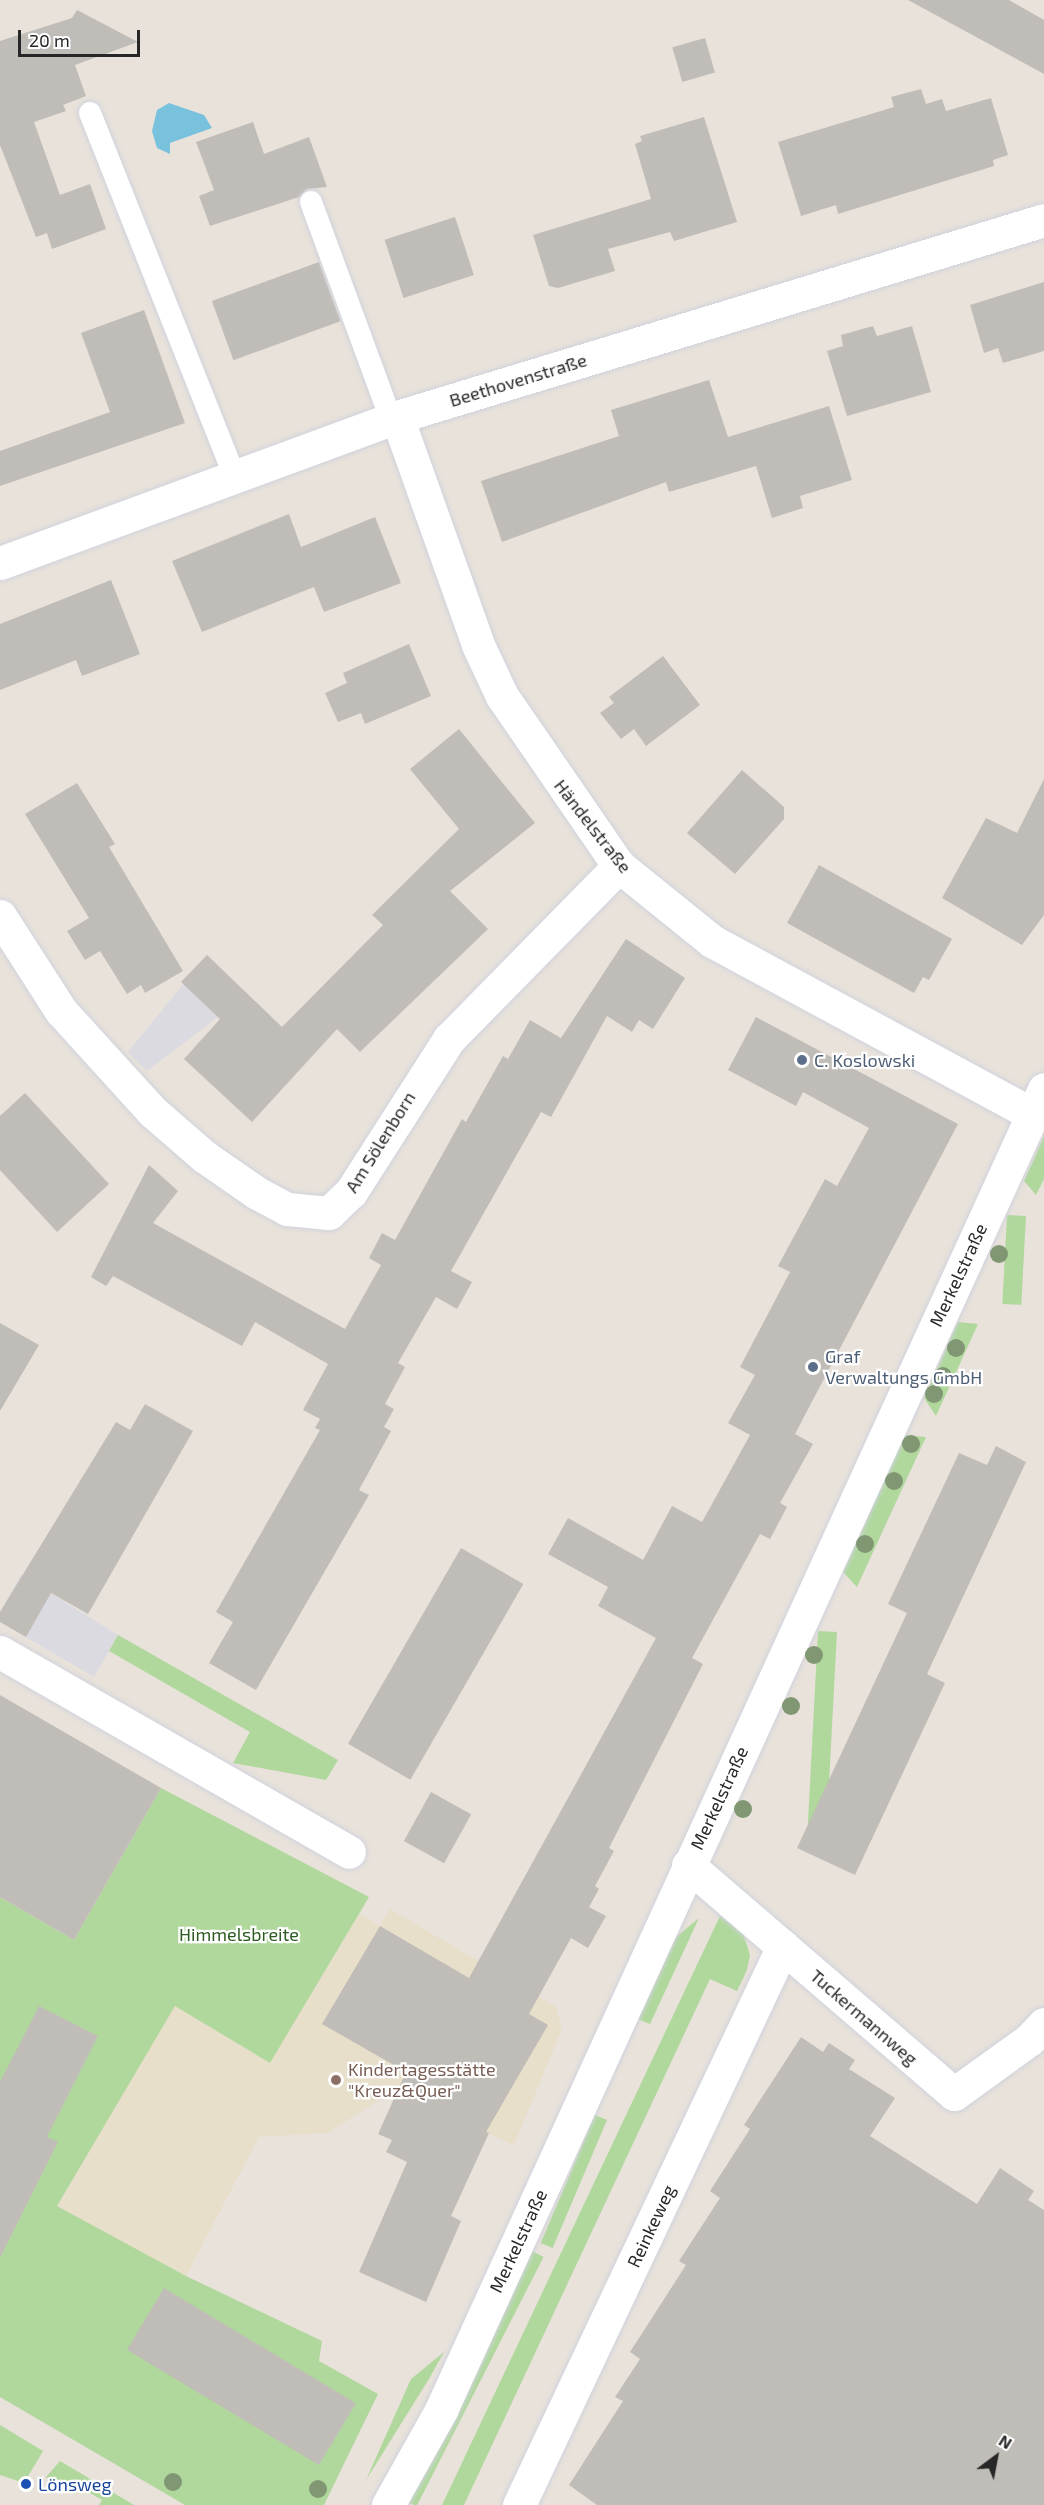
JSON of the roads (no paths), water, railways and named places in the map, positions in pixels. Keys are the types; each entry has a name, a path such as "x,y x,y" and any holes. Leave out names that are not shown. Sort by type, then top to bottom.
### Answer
{"street":[{"name":"Beethovenstraße","path":"0,563 234,474 394,418 1044,220"},
{"name":"Händelstraße","path":"394,418 478,645 502,696 619,866 712,941 1038,1101"},
{"name":"Am Sölenborn","path":"0,916 61,1011 153,1112 205,1157 257,1193 287,1209 329,1213 351,1192 449,1039 619,866"},
{"name":"Merkelstraße","path":"388,2505 441,2410 1038,1101"},
{"path":"0,1652 349,1852"},
{"name":"Tuckermannweg","path":"688,1865 954,2094 1029,2040 1044,2024"},
{"name":"Reinkeweg","path":"519,2505 783,1946"}],"lane":[{"path":"90,113 234,474"},
{"path":"311,202 394,418"}],"water":[{"path":"169,103 204,115 212,128 170,143 170,154 157,148 152,131 157,110"}],"place":[{"name":"C. Koslowski","path":"802,1060"},
{"name":"Graf Verwaltungs GmbH","path":"813,1367"},
{"name":"Kindertagesstätte \"Kreuz&Quer\"","path":"336,2080"},
{"name":"Lönsweg","path":"26,2484"}],"park label":[{"name":"Himmelsbreite","path":"239,1934"}]}
